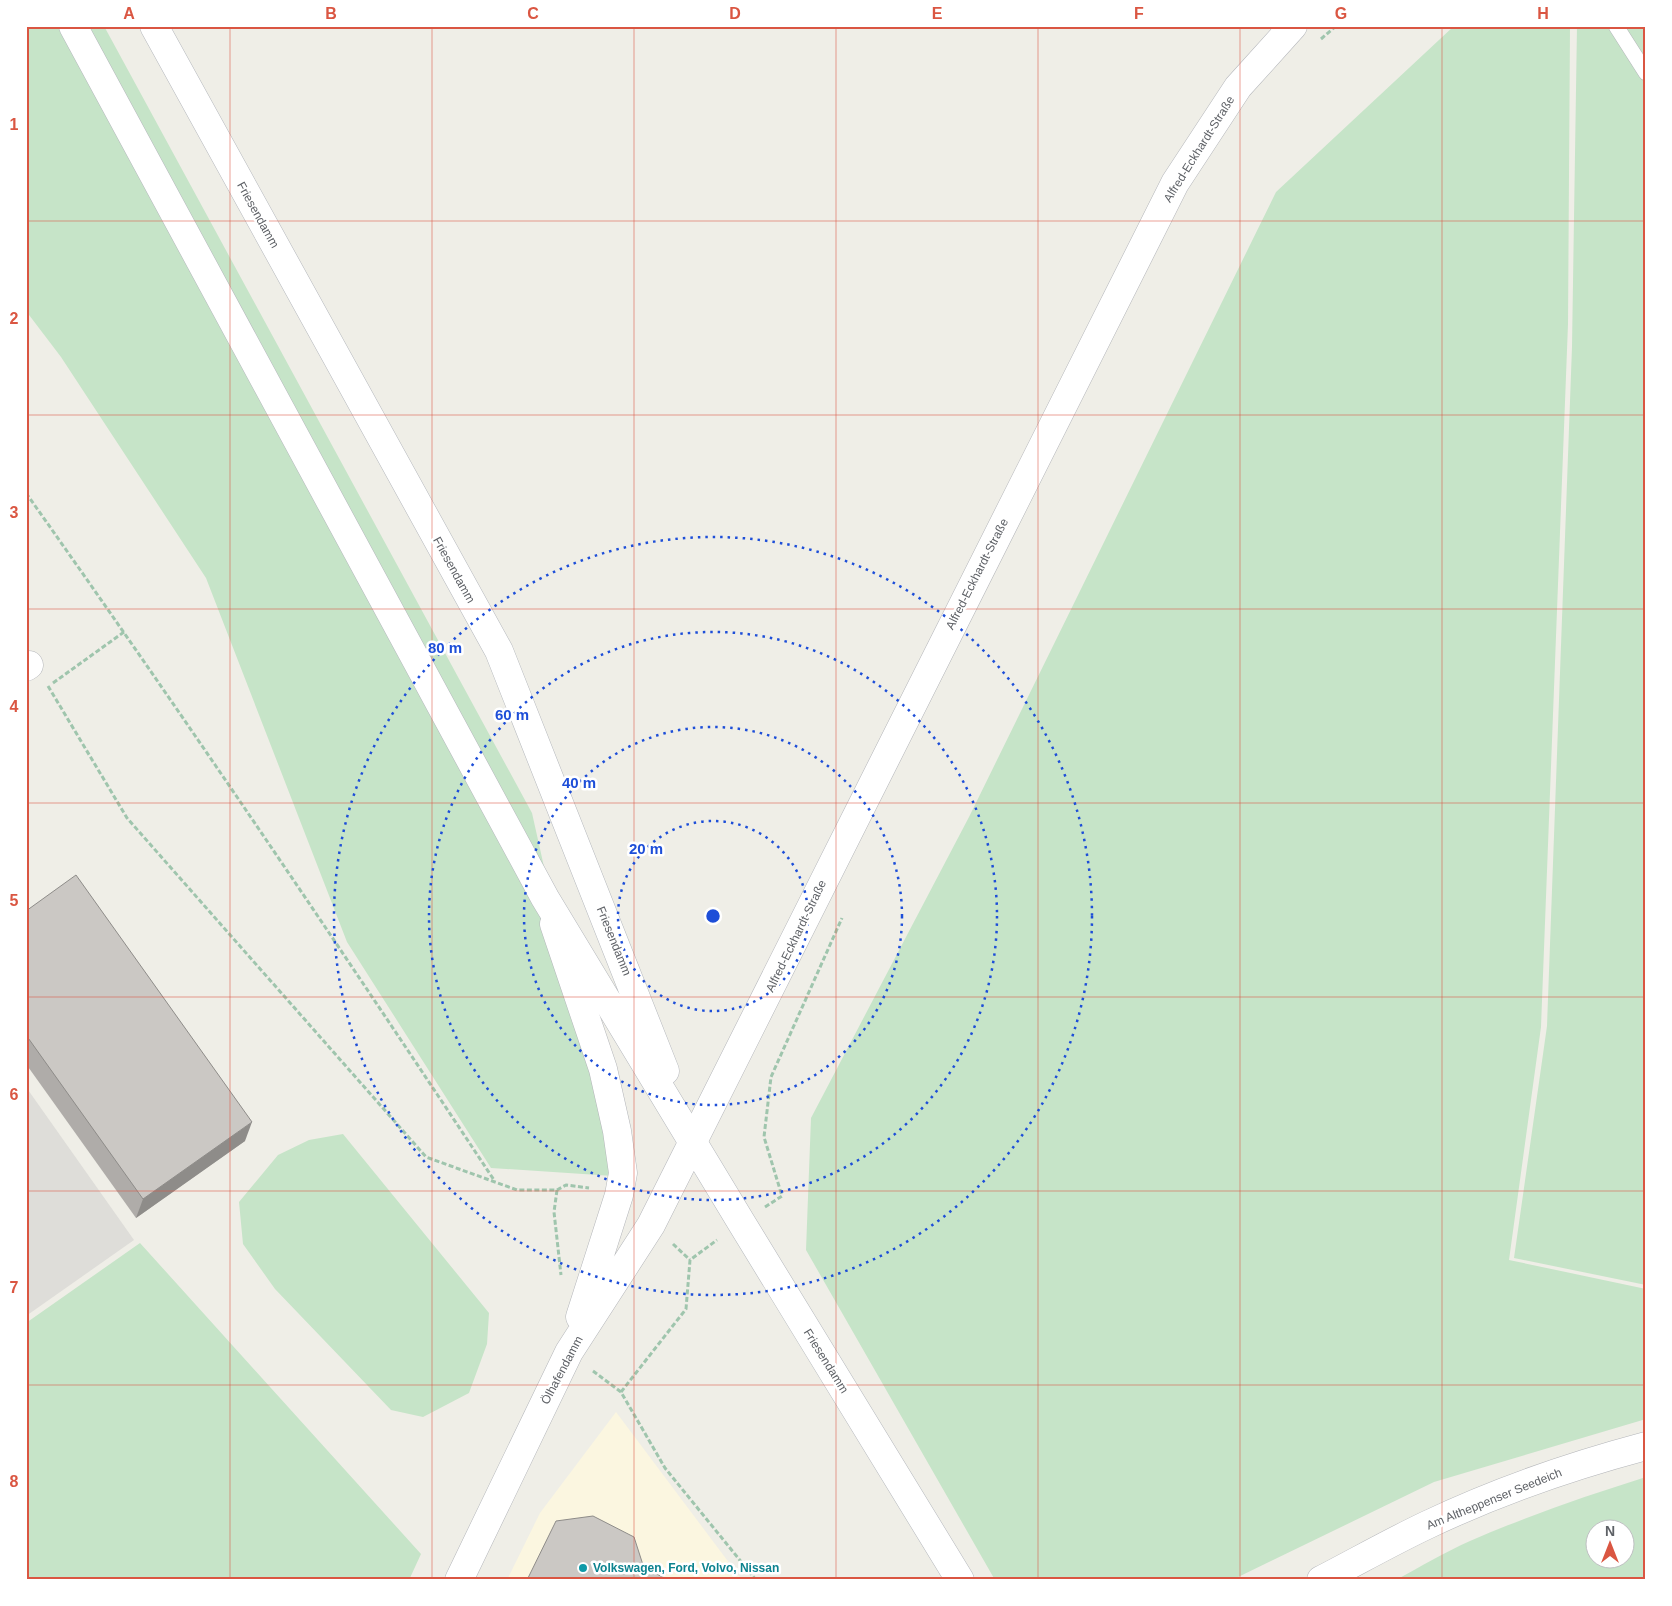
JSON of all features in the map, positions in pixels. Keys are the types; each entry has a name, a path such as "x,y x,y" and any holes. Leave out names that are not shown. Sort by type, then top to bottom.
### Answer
{"main road":[{"name":"Friesendamm","path":"73,26 546,898 960,1580"},
{"name":"Friesendamm","path":"154,26 499,652 693,1142"},
{"name":"Alfred-Eckhardt-Straße","path":"693,1142 1175,183 1238,87 1293,26"},
{"name":"Friesendamm","path":"546,898 603,1069 617,1131 623,1173 619,1195 569,1352"},
{"name":"Ölhafendamm","path":"459,1580 569,1352 651,1225 693,1142"},
{"name":"Am Altheppenser Seedeich","path":"1321,1580 1426,1526 1514,1488 1575,1467 1646,1446"}],"lane":[{"path":"1616,26 1646,73"}],"path":[{"path":"1316,44 1336,26"},
{"path":"26,492 124,632 357,974 495,1181 426,1157 127,818 49,687 124,632"},
{"path":"756,1580 665,1468 621,1392 686,1309 690,1260 741,1222 782,1196 764,1137 771,1077 843,914"}],"shaded area":[{"path":"26,1087 134,1240 26,1316"},
{"path":"616,1412 742,1580 507,1580 540,1513"}],"green space":[{"path":"26,26 104,26 532,813 613,1176 491,1168 347,942 206,578 61,357 26,311"},
{"path":"1454,26 1570,26 1568,324 1541,1027 1509,1260 1646,1289 1646,1419 1434,1482 1232,1580 995,1580 806,1250 811,1118 969,817 1276,192"},
{"path":"1577,26 1646,26 1646,1285 1514,1258 1547,1026 1572,347"},
{"path":"343,1134 489,1313 487,1344 469,1393 423,1417 391,1410 275,1289 243,1244 239,1202 278,1155 309,1140"},
{"path":"140,1243 421,1554 409,1580 26,1580 26,1323"},
{"path":"1646,1477 1646,1580 1396,1580 1470,1541 1557,1507"}],"building":[{"path":"76,875 252,1122 143,1199 26,1035 26,911"},
{"name":"Volkswagen, Ford, Volvo, Nissan","path":"593,1516 634,1537 644,1568 669,1580 527,1580 556,1521"}],"place":[{"name":"Volkswagen, Ford, Volvo, Nissan","path":"583,1568"}]}
